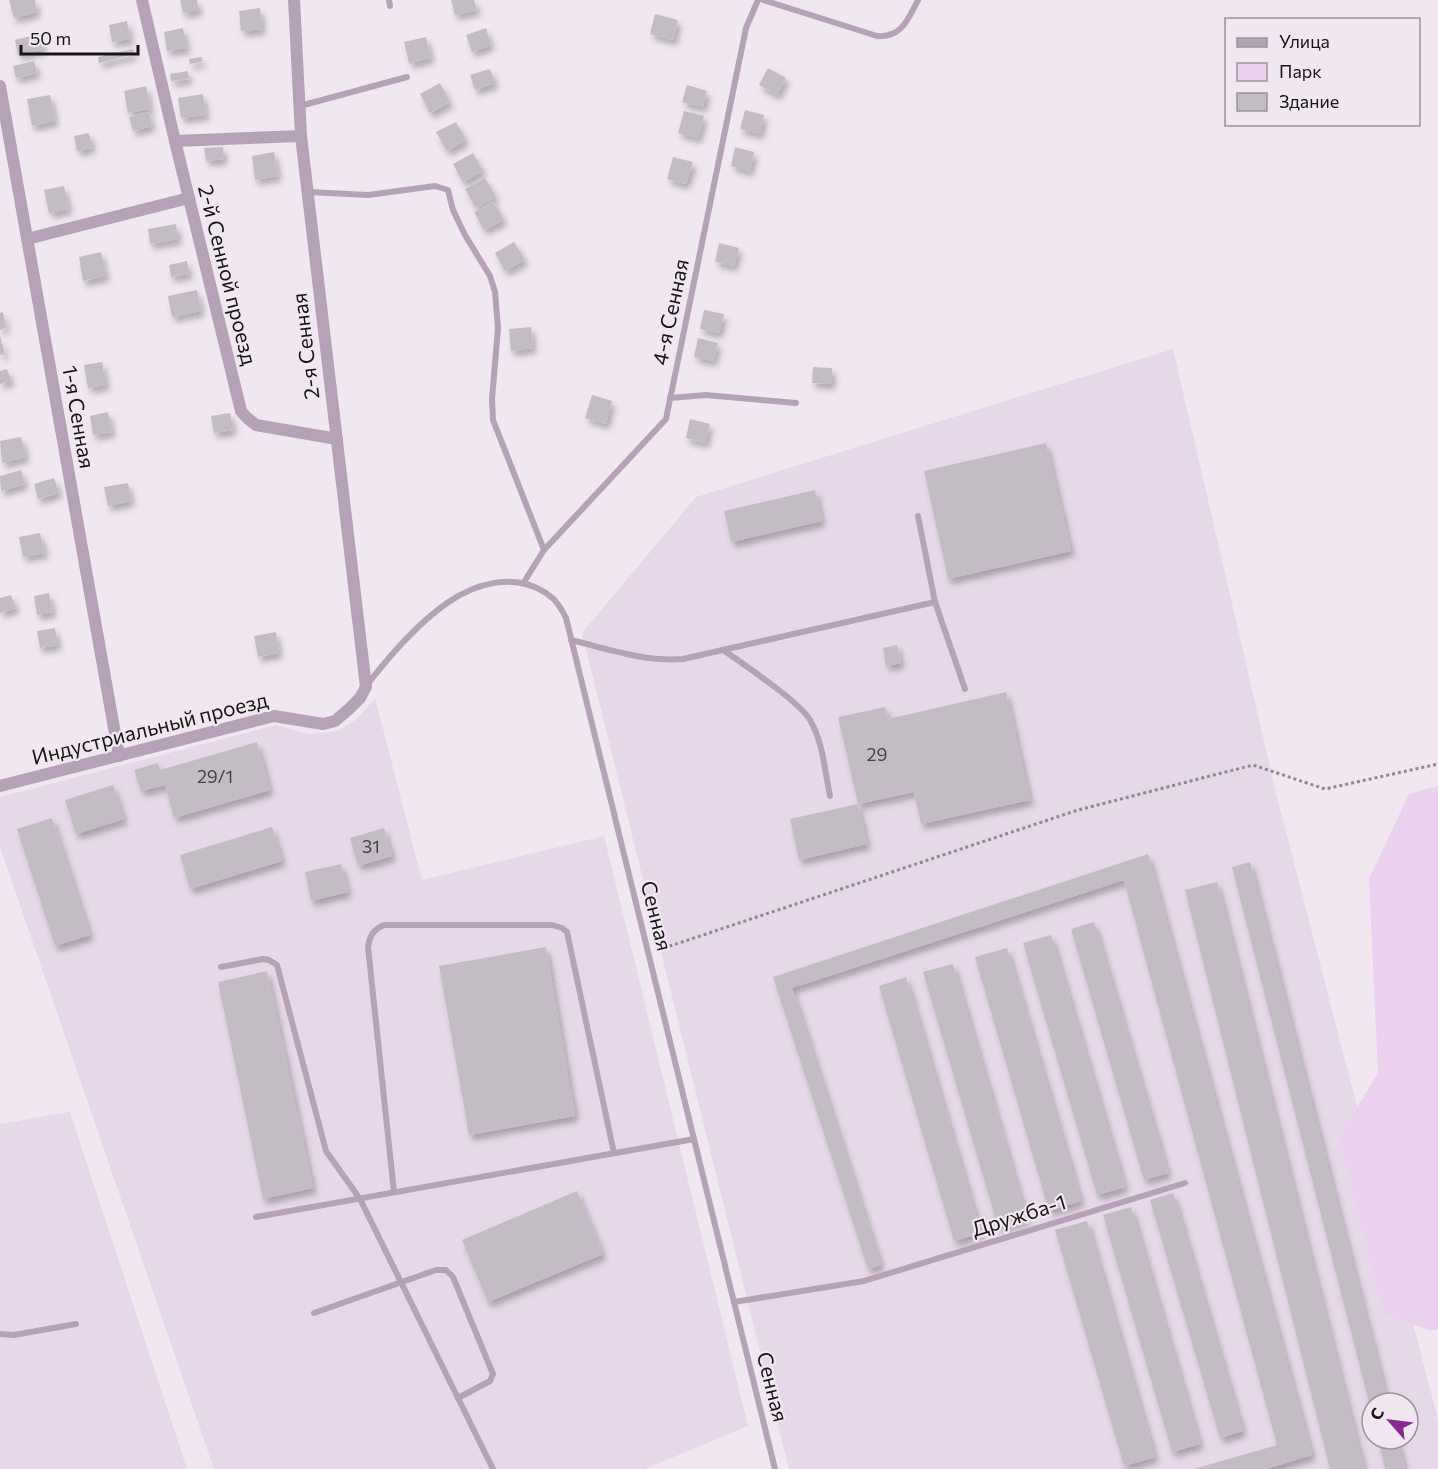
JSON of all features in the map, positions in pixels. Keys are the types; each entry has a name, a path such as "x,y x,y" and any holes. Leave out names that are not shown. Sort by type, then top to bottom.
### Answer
{"street":[{"name":"2-й Сенной проезд","path":"142,0 238,402 246,417 256,425 337,439"},
{"name":"2-я Сенная","path":"294,0 301,135 366,687"},
{"name":"1-я Сенная","path":"0,86 119,756"},
{"path":"175,141 301,135"},
{"path":"27,239 189,198"},
{"name":"Индустриальный проезд","path":"0,786 274,716 317,723 335,721 360,698 366,687"}],"lane":[{"name":"4-я Сенная","path":"524,582 544,550 666,419 746,28 758,0"},
{"path":"763,0 877,36 887,37 902,28 918,0"},
{"path":"299,106 407,77"},
{"path":"308,192 368,195 435,186 447,190 457,218 490,276 495,292 498,328 492,399 493,420 544,550"},
{"path":"670,398 706,395 796,403"},
{"path":"918,516 935,602 965,689"},
{"name":"Сенная","path":"366,687 413,631 448,602 482,585 501,581 524,582 556,600 566,618 775,1469"},
{"path":"571,640 664,661 725,651 935,602"},
{"path":"725,651 796,705 809,718 817,735 830,796"},
{"path":"394,1192 368,948 369,938 375,929 384,925 552,925 562,928 569,938 614,1153"},
{"path":"221,967 263,959 278,965 326,1151 360,1199 493,1469"},
{"path":"256,1217 694,1139"},
{"name":"Дружба-1","path":"734,1302 864,1281 1185,1183"},
{"path":"314,1313 441,1269 446,1270 453,1277 493,1374 490,1381 458,1398"},
{"path":"0,1334 14,1335 76,1324"}],"path":[{"path":"648,953 1078,810 1253,765 1324,789 1438,764"}],"shaded area":[{"path":"1173,349 1276,793 1438,1420 1438,1469 789,1469 582,633 696,497"},
{"path":"375,698 422,880 604,836 748,1426 645,1469 214,1469 0,847 0,797 276,725 308,734 337,731 357,719"},
{"path":"70,1112 187,1469 0,1469 0,1124"}],"green space":[{"path":"1438,786 1438,1329 1431,1331 1383,1313 1339,1137 1378,1073 1369,879 1409,794"}],"building":[{"path":"9,0 35,0 37,12 14,18"},
{"path":"180,0 197,0 199,10 183,13"},
{"path":"451,0 474,0 477,10 455,15"},
{"path":"260,8 262,29 241,31 239,11"},
{"path":"655,14 678,20 673,40 650,34"},
{"path":"127,21 130,39 112,42 109,25"},
{"path":"183,28 187,48 167,51 164,32"},
{"path":"486,28 491,45 472,52 466,35"},
{"path":"39,34 43,49 18,55 15,40"},
{"path":"426,37 431,58 409,63 404,42"},
{"path":"133,49 134,54 99,63 98,57"},
{"path":"202,57 202,62 190,64 189,59"},
{"path":"34,61 37,73 16,78 13,66"},
{"path":"768,68 786,78 777,95 759,85"},
{"path":"490,69 495,83 475,90 470,75"},
{"path":"188,71 189,79 171,81 170,74"},
{"path":"440,83 450,102 430,113 420,94"},
{"path":"687,85 707,91 703,107 682,102"},
{"path":"146,86 150,109 128,113 124,91"},
{"path":"203,94 206,115 181,118 178,98"},
{"path":"50,95 55,121 32,126 27,99"},
{"path":"745,110 764,115 760,134 740,129"},
{"path":"684,111 704,116 698,138 678,133"},
{"path":"149,112 152,126 133,131 129,117"},
{"path":"456,122 466,140 447,151 436,132"},
{"path":"89,133 92,148 77,151 74,136"},
{"path":"223,147 224,159 206,161 204,148"},
{"path":"735,147 754,152 750,171 731,166"},
{"path":"274,152 278,176 255,180 252,156"},
{"path":"473,153 483,171 463,182 453,164"},
{"path":"673,157 693,162 686,184 667,179"},
{"path":"485,178 496,197 476,208 465,189"},
{"path":"64,186 69,209 49,213 44,190"},
{"path":"493,201 504,220 484,230 474,212"},
{"path":"176,224 178,239 150,244 148,229"},
{"path":"514,242 525,260 505,271 495,253"},
{"path":"719,243 739,248 734,266 715,262"},
{"path":"101,252 106,276 83,281 79,257"},
{"path":"187,261 189,274 171,277 169,265"},
{"path":"197,290 201,311 172,317 168,296"},
{"path":"704,310 724,314 719,333 700,329"},
{"path":"3,312 6,328 0,330 0,313"},
{"path":"531,327 533,348 511,351 509,329"},
{"path":"0,335 5,354 0,355"},
{"path":"698,338 718,343 713,361 694,357"},
{"path":"102,362 106,385 88,388 84,365"},
{"path":"813,367 832,368 832,384 812,383"},
{"path":"7,369 11,381 0,384 0,371"},
{"path":"592,395 612,401 606,424 585,418"},
{"path":"108,412 112,432 93,435 90,416"},
{"path":"230,413 233,430 214,433 211,416"},
{"path":"690,419 710,424 705,443 686,438"},
{"path":"21,437 26,457 2,463 0,441"},
{"path":"1046,443 1071,551 948,579 924,471"},
{"path":"21,470 25,484 1,491 0,476"},
{"path":"54,478 59,493 38,499 34,484"},
{"path":"128,483 131,501 108,506 104,487"},
{"path":"815,490 822,521 731,542 724,511"},
{"path":"40,533 45,553 23,557 19,537"},
{"path":"49,593 53,612 37,615 34,596"},
{"path":"11,595 16,608 0,613 0,598"},
{"path":"55,628 58,645 40,648 37,631"},
{"path":"276,632 279,653 258,657 254,636"},
{"path":"897,645 901,663 886,666 883,648"},
{"path":"1006,692 1030,800 921,824 914,792 858,804 838,717 885,707 888,719"},
{"path":"257,742 270,790 174,818 165,785 141,791 134,770 158,763 160,770"},
{"path":"113,785 124,819 76,834 65,800"},
{"path":"858,804 867,844 799,860 790,819"},
{"path":"52,818 90,935 55,946 17,829"},
{"path":"272,827 282,861 190,889 180,855"},
{"path":"384,828 392,856 358,866 350,838"},
{"path":"1148,854 1312,1455 1266,1469 1194,1469 1277,1445 1124,880 792,988 881,1265 868,1269 773,977"},
{"path":"1250,862 1385,1391 1366,1391 1232,867"},
{"path":"341,864 348,892 311,901 305,872"},
{"path":"1217,882 1364,1469 1330,1469 1185,890"},
{"path":"1094,922 1168,1173 1144,1180 1071,929"},
{"path":"1051,935 1125,1187 1097,1195 1023,943"},
{"path":"546,947 575,1116 469,1135 439,966"},
{"path":"1007,948 1081,1201 1049,1211 975,957"},
{"path":"953,964 1027,1219 998,1227 923,972"},
{"path":"267,971 313,1188 263,1199 218,982"},
{"path":"906,977 981,1233 954,1241 879,986"},
{"path":"577,1191 603,1254 488,1302 462,1240"},
{"path":"1173,1193 1243,1431 1220,1438 1150,1200"},
{"path":"1131,1207 1200,1444 1172,1452 1103,1215"},
{"path":"1087,1221 1155,1457 1124,1466 1055,1230"},
{"path":"1381,1451 1400,1451 1405,1469 1385,1469"}]}
